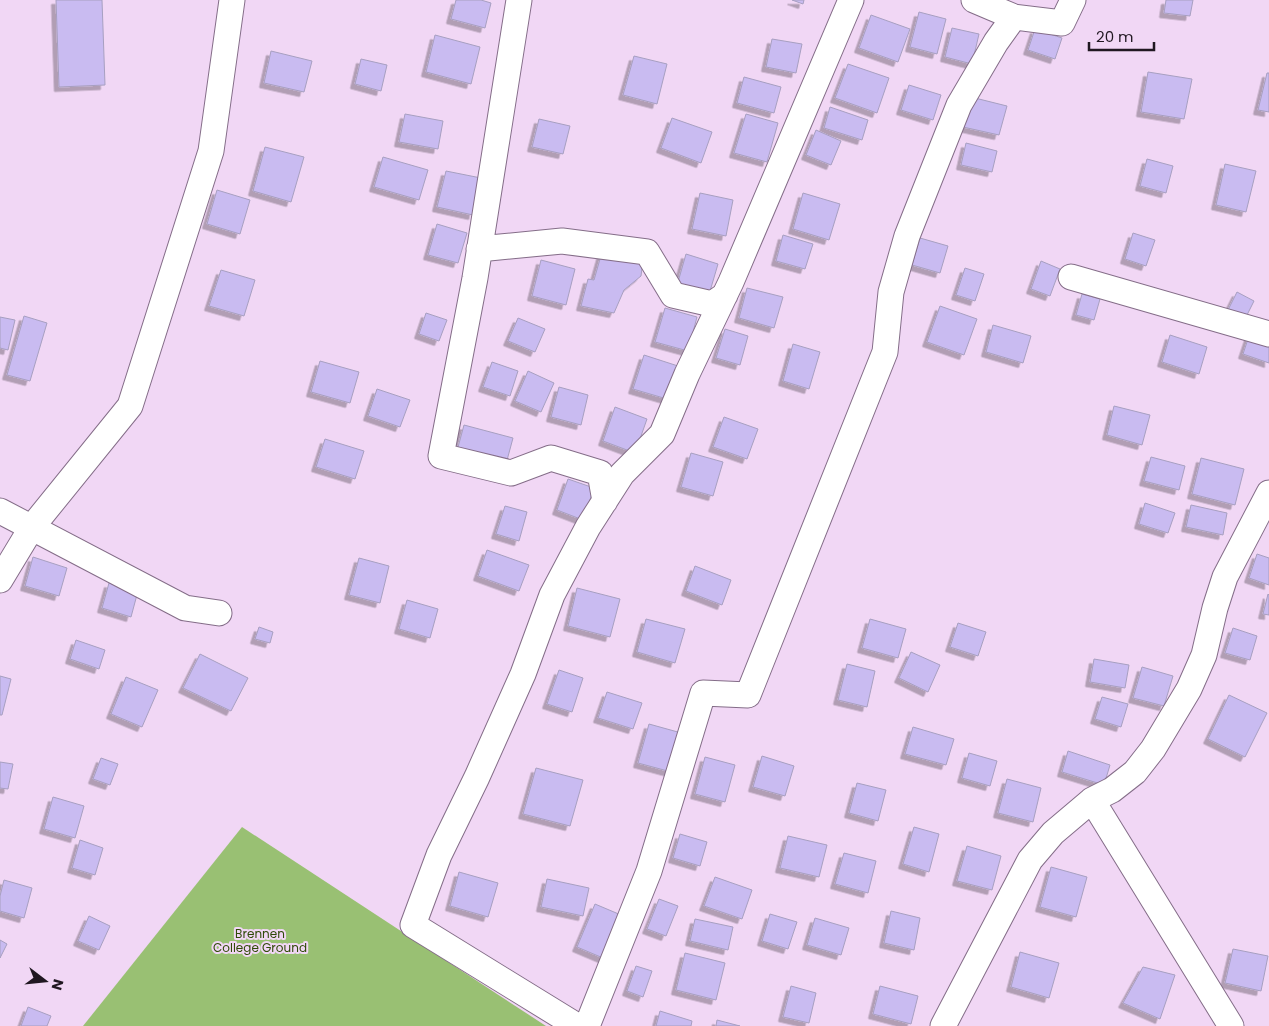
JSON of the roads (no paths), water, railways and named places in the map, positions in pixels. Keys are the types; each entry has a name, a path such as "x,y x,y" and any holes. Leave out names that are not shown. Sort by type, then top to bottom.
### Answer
{"street":[{"path":"0,580 32,527 130,406 211,151 232,0"},
{"path":"519,0 479,249 441,456 511,473 551,458 600,473 604,501"},
{"path":"577,1026 413,924 439,855 477,778 523,674 552,594 588,527 622,474 662,434 687,374 725,295 851,0"},
{"path":"974,0 1014,17 1062,23 1074,0"},
{"path":"586,1026 649,871 703,693 748,695 885,352 891,292 907,236 959,105 996,42 1014,17"},
{"path":"479,249 562,241 646,252 673,295 712,304 725,295"},
{"path":"1071,277 1269,334"},
{"path":"943,1026 1030,860 1053,833 1092,800 1112,790 1135,772 1153,749 1189,689 1204,655 1215,608 1225,577 1269,493"},
{"path":"0,512 185,608 220,613"},
{"path":"1092,800 1231,1026"}],"park label":[{"name":"Brennen College Ground","path":"260,940"}]}
